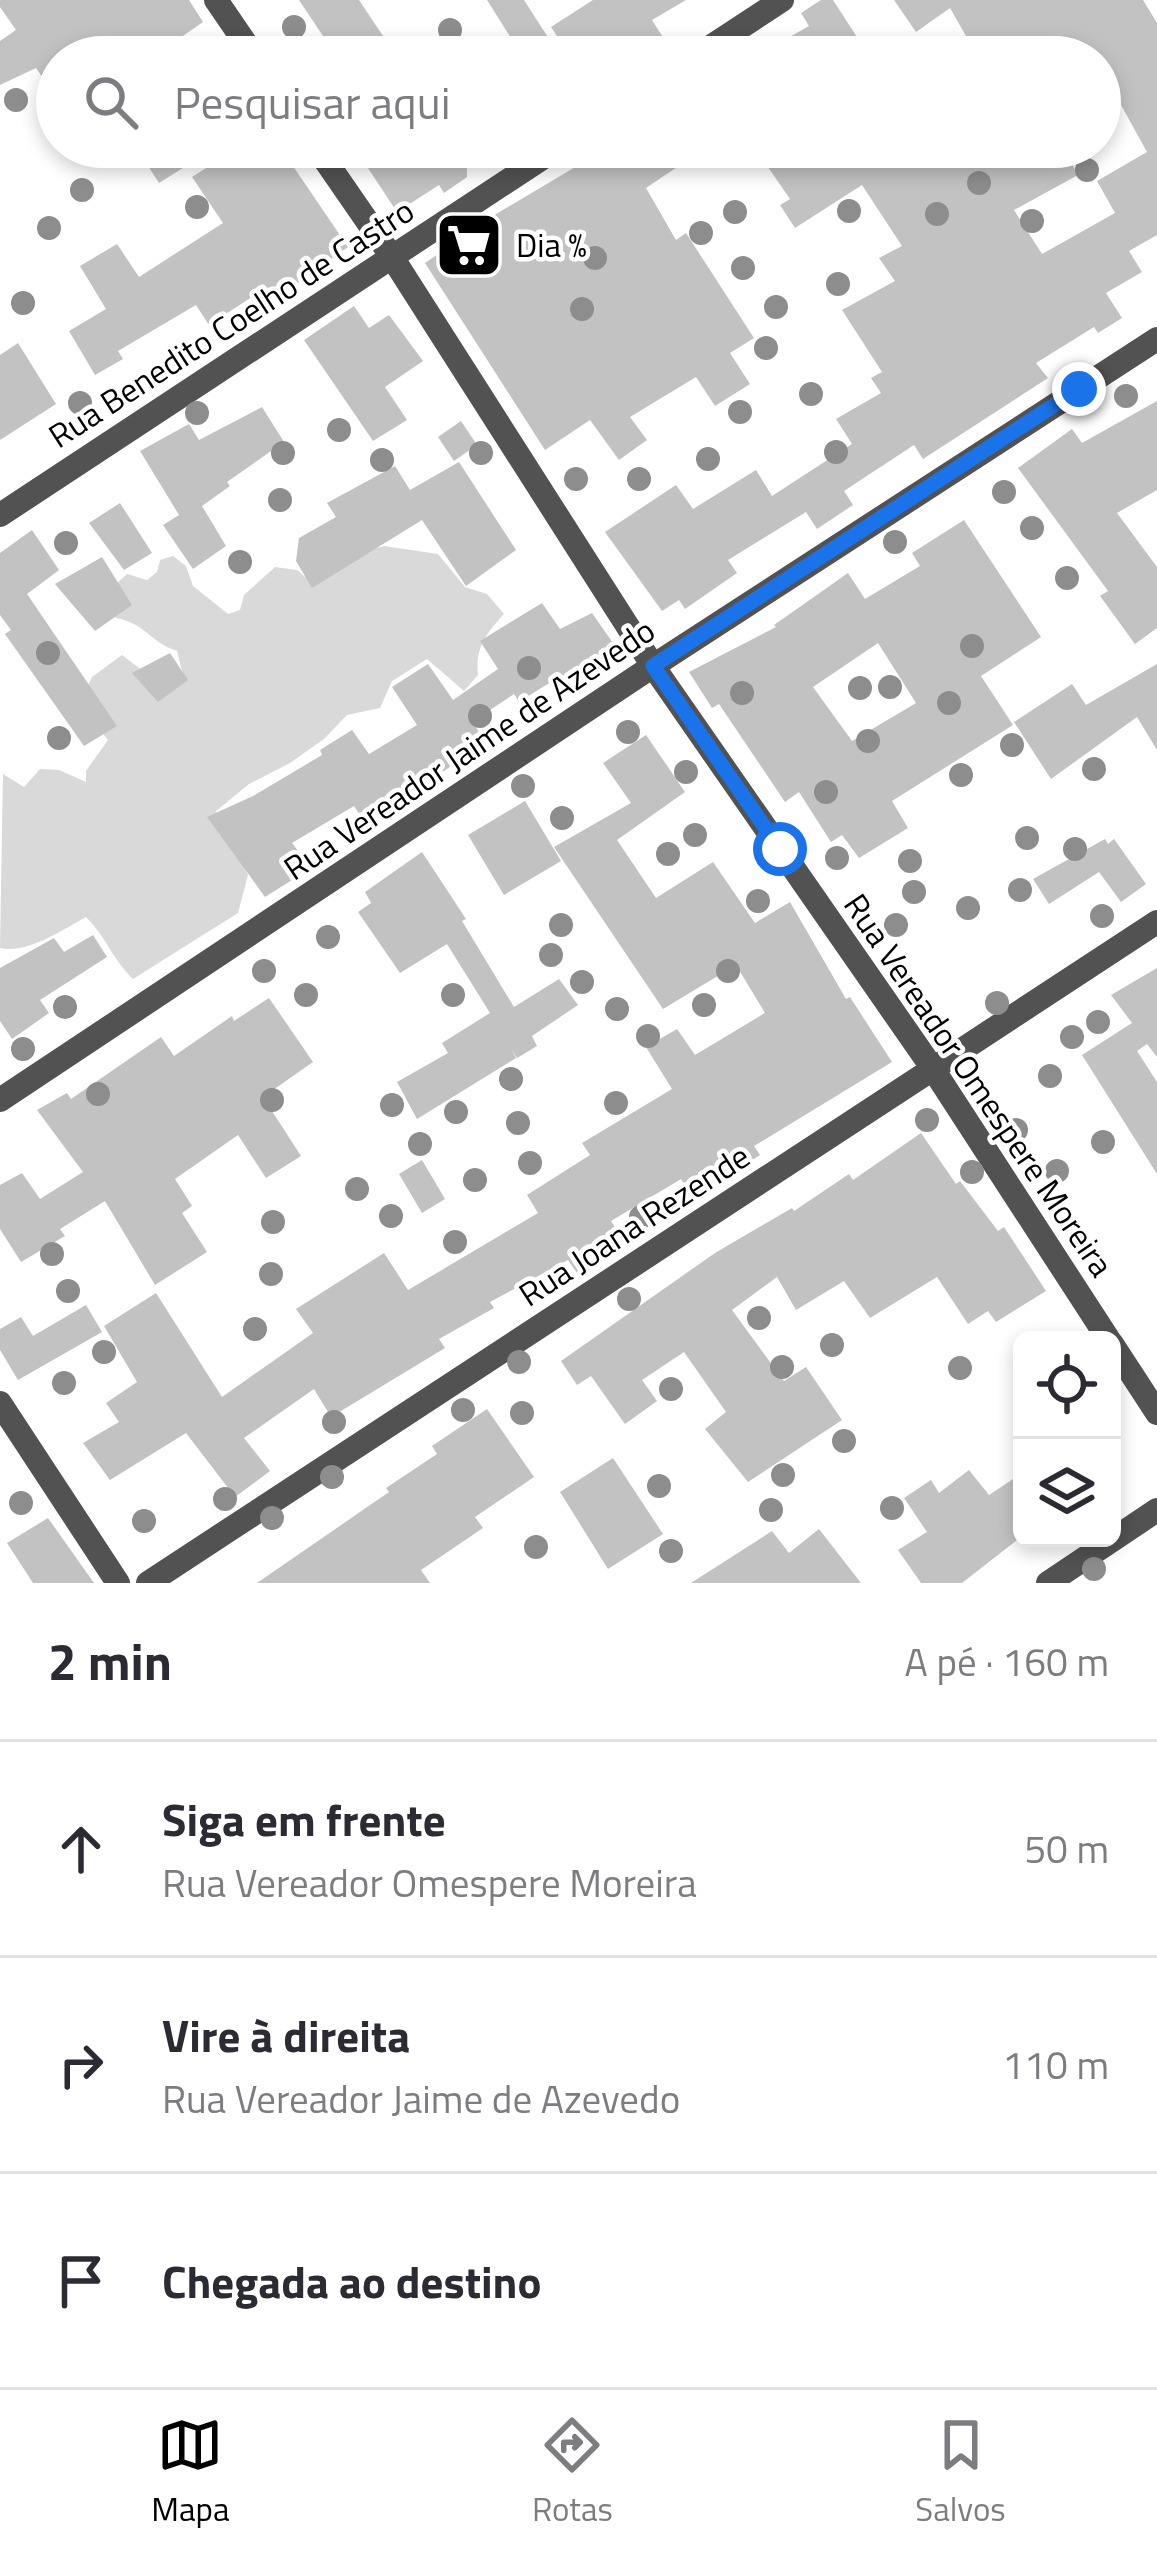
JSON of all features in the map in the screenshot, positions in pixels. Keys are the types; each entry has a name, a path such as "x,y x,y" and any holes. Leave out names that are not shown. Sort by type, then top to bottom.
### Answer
{"street":[{"path":"216,0 241,36"},
{"path":"727,36 782,0"},
{"name":"Rua Vereador Omespere Moreira","path":"331,168 653,666 933,1069 1104,1331"},
{"name":"Rua Benedito Coelho de Castro","path":"0,515 527,168"},
{"name":"Rua Vereador Jaime de Azevedo","path":"0,1100 653,666 1157,339"},
{"name":"Rua Joana Rezende","path":"148,1583 1157,922"},
{"name":"Rua Vereador Omespere Moreira","path":"1121,1357 1157,1413"},
{"path":"0,1403 118,1583"},
{"path":"1048,1583 1157,1510"}],"shaded area":[{"path":"384,546 438,554 465,587 487,594 504,614 483,642 478,675 464,691 427,659 392,681 380,708 347,715 324,739 249,784 216,811 248,875 238,913 133,979 86,917 33,944 0,948 3,774 24,787 40,769 59,770 86,782 86,771 108,740 79,704 92,677 122,655 151,677 183,675 177,651 135,624 116,618 106,602 114,586 127,574 147,580 157,572 160,560 173,556 186,566 193,586 228,614 240,610 244,595 275,567 297,570 311,582 362,552"}],"building":[{"path":"0,0 189,0 203,22 183,36 36,36 36,68 0,85 0,41 16,30"},
{"path":"299,0 359,0 383,36 323,36"},
{"path":"487,0 524,0 547,36 510,36"},
{"path":"593,0 686,0 652,20 662,36 557,36 551,27"},
{"path":"821,0 833,0 856,36 791,36 809,26 801,13"},
{"path":"894,0 1143,0 1157,23 1157,235 1129,251 1142,272 1106,293 1122,318 1098,333 1094,327 1036,363 1048,378 923,459 914,445 844,491 853,505 817,529 806,512 728,560 737,573 685,609 679,600 662,611 605,532 676,485 693,509 756,470 772,496 852,444 836,419 881,393 871,378 882,372 842,310 895,281 879,258 902,246 862,185 795,228 780,205 790,199 769,168 1074,168 1078,175 1014,210 1042,254 1115,213 1097,181 1147,152 1121,105 1121,36 966,36 950,8 916,32"},
{"path":"149,168 183,168 159,183"},
{"path":"206,168 294,168 348,247 276,299 267,287 209,325 196,305 118,351 123,359 95,375 69,331 106,309 80,266 117,244 139,277 223,223 192,177"},
{"path":"368,168 467,168 467,177 444,193 439,185 397,212"},
{"path":"574,168 676,168 646,188 676,240 686,233 754,338 730,353 750,384 715,406 696,377 630,417 647,440 619,460 590,420 545,450 425,263"},
{"path":"354,306 369,328 389,315 423,361 385,387 407,420 373,441 304,340"},
{"path":"18,343 56,404 0,440 0,355"},
{"path":"1157,401 1157,490 1117,513 1157,567 1157,628 1135,644 1100,596 1108,591 1018,468 1072,429 1082,443"},
{"path":"262,407 284,442 202,506 226,546 193,569 163,525 179,515 140,451 189,424 199,440"},
{"path":"461,421 477,445 454,461 438,437"},
{"path":"459,462 516,550 466,586 422,520 312,588 296,561 299,538 336,517 327,503 395,466 410,490"},
{"path":"120,503 152,553 124,570 89,523"},
{"path":"964,520 1041,637 981,676 1013,725 892,801 908,828 859,858 842,835 831,842 799,792 785,802 719,704 712,708 689,672 776,627 848,573 865,599 920,566 912,553","holes":["878,643 916,703 852,741 813,687"]},
{"path":"32,530 59,570 27,594 117,726 84,746 5,634 11,630 0,615 0,553"},
{"path":"102,557 132,605 95,631 55,584"},
{"path":"542,603 560,629 592,613 613,643 611,661 578,687 569,676 557,683 554,680 519,702 514,694 472,722 487,743 402,798 405,803 369,830 354,806 292,843 311,868 265,897 207,817 322,755 320,750 352,730 369,754 417,725 392,687 428,664 453,700 498,669 480,641"},
{"path":"170,653 188,680 158,702 132,673"},
{"path":"1157,664 1157,750 1137,717 1051,779 1014,722 1072,684 1086,705"},
{"path":"646,735 685,792 617,840 656,898 713,862 755,923 790,902 846,999 850,997 892,1062 754,1146 760,1155 693,1198 681,1179 611,1221 625,1243 577,1273 568,1260 490,1302 494,1308 439,1339 445,1348 331,1417 314,1389 244,1438 270,1471 235,1497 186,1433 110,1480 83,1443 119,1422 106,1403 137,1382 104,1326 156,1293 222,1397 313,1333 296,1309 384,1253 408,1290 538,1213 527,1195 590,1155 582,1143 672,1089 646,1047 677,1029 695,1055 765,1013 736,965 663,1009 554,847 631,803 603,763"},
{"path":"525,801 561,861 504,895 468,835"},
{"path":"1105,839 1108,844 1114,839 1146,884 1121,902 1099,872 1049,904 1033,879"},
{"path":"422,852 466,919 462,921 514,1007 559,979 578,1005 532,1036 537,1046 517,1058 512,1050 516,1058 417,1119 397,1082 448,1053 442,1043 490,1013 447,944 400,973 358,912 371,903 365,892"},
{"path":"93,935 107,957 40,1000 49,1013 12,1039 0,1021 0,968 54,938 64,952"},
{"path":"1157,968 1157,1057 1147,1044 1137,1051 1157,1082 1157,1174 1082,1055 1132,1023 1111,995"},
{"path":"269,998 313,1062 263,1097 301,1156 266,1178 238,1135 175,1179 192,1206 182,1213 207,1252 155,1285 105,1201 60,1229 65,1236 21,1262 0,1229 0,1185 22,1173 40,1199 83,1172 37,1110 67,1093 71,1099 161,1037 174,1056 232,1016 234,1021"},
{"path":"921,1133 956,1184 960,1181 998,1231 1004,1227 1046,1291 996,1322 988,1311 968,1324 937,1277 870,1318 844,1281 796,1310 777,1277 732,1310 784,1381 806,1367 842,1420 748,1482 705,1429 726,1412 684,1352 642,1380 657,1401 625,1424 591,1376 577,1385 561,1361 715,1253 794,1211 849,1174 853,1180"},
{"path":"422,1160 445,1199 422,1213 399,1174"},
{"path":"86,1305 102,1332 18,1380 0,1350 0,1329 21,1317 33,1336"},
{"path":"487,1409 534,1477 475,1517 483,1528 421,1570 430,1583 257,1583 389,1492 386,1488 437,1454 432,1446"},
{"path":"613,1458 663,1534 608,1569 560,1492"},
{"path":"969,1470 989,1495 1013,1479 1013,1543 962,1583 921,1583 898,1550 927,1532 904,1498 931,1480 939,1493"},
{"path":"48,1518 94,1583 33,1583 7,1543"},
{"path":"819,1529 861,1583 691,1583 772,1531 789,1553"}],"place":[{"name":"Dia %","path":"469,245"}],"route":[{"path":"780,849 653,666 1079,389"}]}
